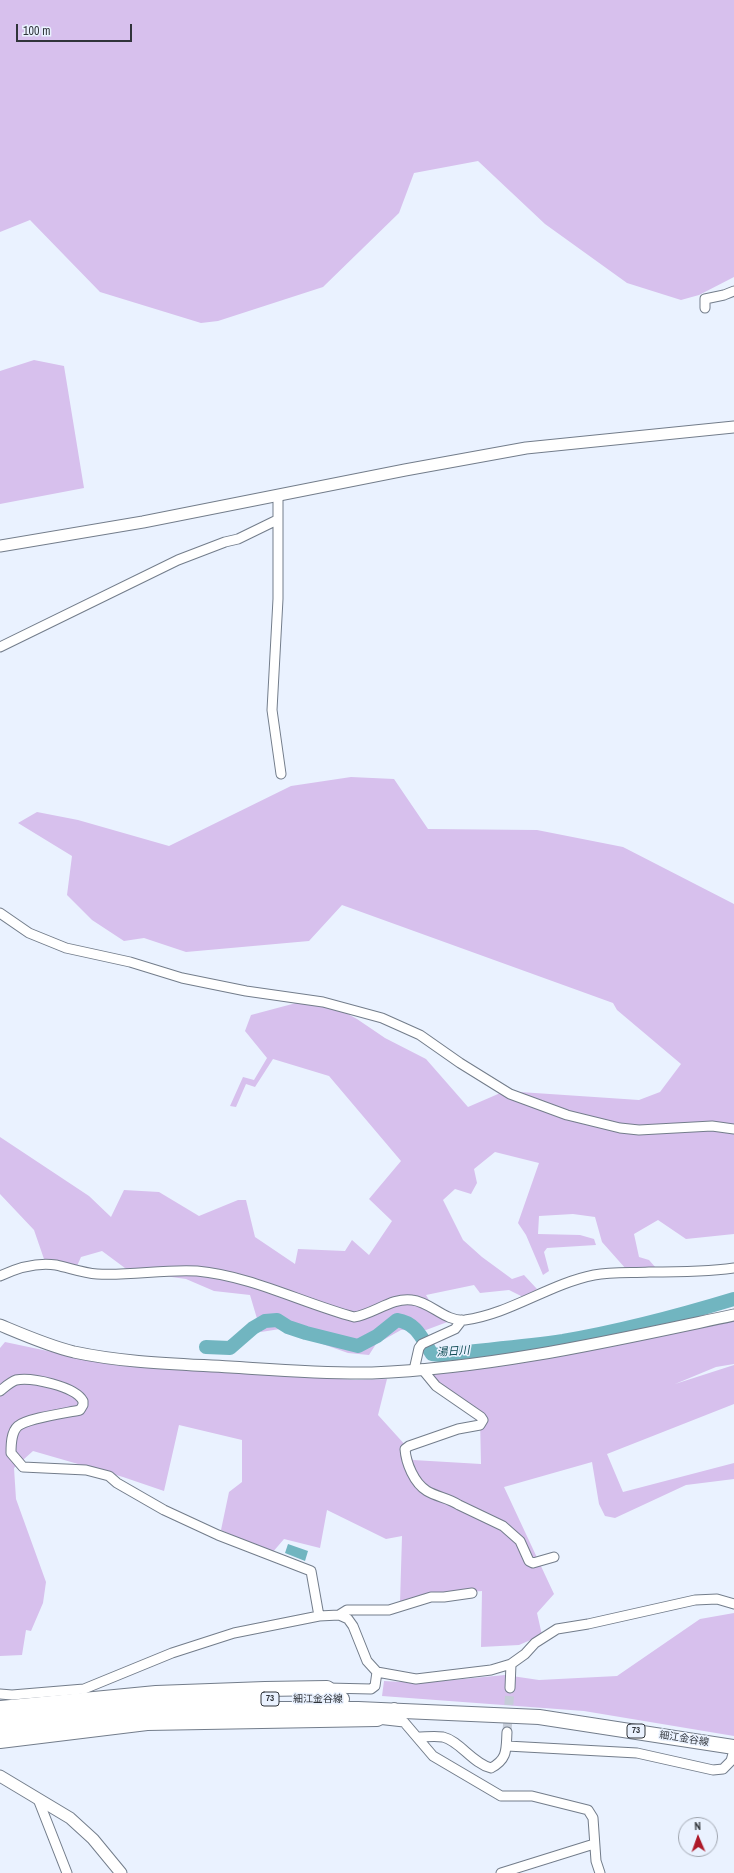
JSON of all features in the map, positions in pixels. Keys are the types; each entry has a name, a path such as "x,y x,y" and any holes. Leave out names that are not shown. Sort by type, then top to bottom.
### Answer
{"main road":[{"path":"0,1708 156,1693 265,1689 327,1688 342,1699"},
{"name":"細江金谷線","path":"0,1718 178,1702 342,1699 501,1708 539,1717 734,1747"},
{"name":"細江金谷線","path":"0,1730 96,1718 183,1712 282,1709 394,1710 539,1717"},
{"name":"73","path":"0,1741 147,1723 377,1719 394,1710"}],"street":[{"path":"705,308 705,299 724,295 734,290"},
{"path":"0,546 143,522 526,448 734,427"},
{"path":"278,495 278,600 272,710 281,774"},
{"path":"0,647 178,560 225,542 238,539 278,520"},
{"path":"0,913 29,933 66,948 130,962 182,978 246,991 322,1002 382,1018 420,1035 460,1063 510,1094 567,1115 620,1128 639,1130 712,1126 734,1129"},
{"path":"0,1276 15,1269 28,1266 54,1265 93,1274 112,1275 197,1271 246,1281 354,1317 365,1316 399,1300 411,1300 419,1302 453,1319 462,1320 480,1318 550,1289 594,1275 702,1271 734,1268"},
{"path":"0,1325 59,1348 105,1358 185,1365 371,1373 418,1370 547,1353 622,1339 734,1315"},
{"path":"462,1320 455,1329 422,1344 418,1348 418,1370 436,1386 462,1405 482,1417 483,1420 480,1426 458,1429 409,1446 405,1449 413,1476 426,1490 452,1500 459,1505 503,1526 520,1541 529,1560 533,1562 554,1557"},
{"path":"0,1391 14,1381 26,1380 47,1383 73,1391 83,1400 80,1410 26,1421 17,1426 13,1435 12,1453 23,1467 86,1470 109,1476 117,1483 164,1510 218,1534 311,1571 319,1616"},
{"path":"0,1694 12,1695 84,1689 172,1653 234,1633 319,1616 339,1615 348,1610 389,1610 431,1597 444,1597 472,1593"},
{"path":"339,1615 348,1619 353,1626 367,1661 377,1672 416,1679 491,1670 511,1664 525,1654 535,1643 557,1629 588,1624 695,1600 717,1599 734,1604"},
{"path":"510,1688 511,1664"},
{"path":"327,1688 371,1689 375,1686 377,1672"},
{"path":"377,1719 404,1722 434,1756 501,1796 532,1796 588,1810 593,1818 594,1844 600,1873"},
{"path":"417,1737 442,1737 450,1740 480,1765 491,1768 501,1763 507,1746 507,1732"},
{"path":"507,1746 637,1753 713,1770 723,1769 731,1761 734,1750"},
{"path":"0,1776 70,1818 93,1840 121,1873"},
{"path":"38,1799 67,1873"},
{"path":"501,1873 594,1844"}],"shaded area":[{"path":"0,0 734,0 734,277 699,295 681,300 627,283 545,224 478,161 414,173 399,213 323,287 218,321 201,323 100,292 30,220 0,232"},
{"path":"34,360 64,366 84,488 0,504 0,371"},
{"path":"351,777 394,779 428,829 537,830 623,847 734,904 734,1234 686,1239 658,1220 634,1234 639,1257 649,1260 656,1268 626,1269 602,1242 595,1217 573,1214 539,1216 538,1234 580,1235 594,1239 596,1245 547,1248 544,1252 549,1271 543,1275 526,1235 518,1223 539,1163 495,1152 474,1169 477,1183 471,1194 455,1189 443,1200 463,1240 482,1257 512,1279 524,1275 537,1289 525,1298 509,1290 480,1293 474,1285 426,1295 438,1315 450,1321 426,1330 401,1330 376,1344 369,1355 348,1353 280,1329 261,1332 250,1295 214,1291 186,1279 129,1271 102,1251 81,1257 77,1266 44,1259 34,1230 0,1194 0,1137 89,1196 111,1217 124,1190 159,1192 199,1216 238,1200 246,1200 255,1237 295,1264 298,1249 345,1251 352,1240 369,1255 392,1221 369,1199 401,1161 329,1076 273,1059 255,1087 246,1084 236,1107 230,1106 243,1077 254,1080 267,1058 245,1031 251,1015 296,1003 335,1007 357,1019 385,1038 426,1059 468,1107 505,1091 639,1100 660,1092 681,1064 617,1010 613,1003 342,905 309,941 186,952 144,938 124,941 92,920 67,895 72,856 18,823 37,812 78,820 169,846 291,786"},
{"path":"734,1318 734,1364 716,1367 675,1384 734,1365 734,1404 607,1454 623,1492 734,1463 734,1479 686,1485 615,1518 605,1516 599,1504 592,1462 504,1487 554,1594 537,1613 542,1635 519,1645 481,1647 482,1591 423,1596 400,1603 402,1536 386,1539 327,1510 320,1548 284,1539 272,1553 221,1530 229,1492 242,1482 242,1440 179,1425 164,1491 123,1477 33,1451 14,1468 16,1499 46,1582 43,1603 31,1631 26,1630 22,1655 0,1656 0,1348 5,1342 114,1365 356,1380 387,1379 378,1415 407,1447 413,1460 481,1464 480,1419 431,1375"},
{"path":"734,1613 734,1736 584,1711 382,1696 384,1681 421,1683 505,1675 539,1680 617,1676 700,1619"}],"water":[{"path":"288,1544 308,1551 305,1561 285,1553"}],"waterway":[{"name":"湯日川","path":"206,1347 230,1348 253,1328 265,1321 277,1320 288,1327 306,1333 358,1346 377,1336 397,1320 410,1324 422,1337 432,1354 440,1355 548,1343 585,1337 649,1323 734,1299"}],"tunnel":[{"path":"507,1732 510,1688"}]}
